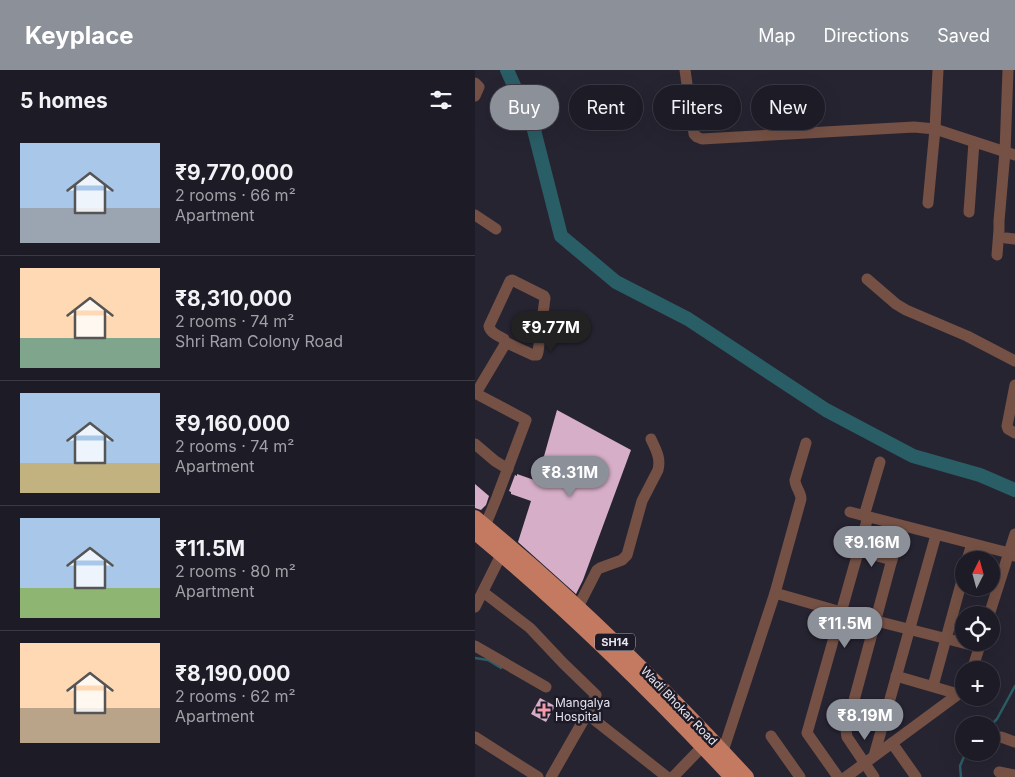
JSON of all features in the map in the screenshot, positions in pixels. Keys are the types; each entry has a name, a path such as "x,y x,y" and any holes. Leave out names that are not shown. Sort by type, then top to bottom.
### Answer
{"main road":[{"name":"Wadi Bhokar Road","path":"479,528 578,607 653,688 719,755 747,777"},
{"name":"Wadi Bhokar Road","path":"479,528 501,555 653,688 702,747 719,755 731,777"}],"street":[{"path":"685,70 694,134 697,138 901,127 935,129 1010,154"},
{"path":"928,203 935,129 937,70"},
{"path":"997,255 999,221 1010,154 1007,70"},
{"path":"475,83 479,87 475,96"},
{"path":"969,212 974,142"},
{"path":"475,216 496,229"},
{"path":"867,279 896,304 906,310 967,336 1015,361"},
{"path":"511,280 514,280 545,298 537,355 533,355 505,342 491,331 489,326 511,280"},
{"path":"479,528 508,469 526,420 475,393 505,342"},
{"path":"1015,385 1007,426 1008,429 1015,433"},
{"path":"578,607 597,570 622,560 627,555 642,502 658,470 658,454 651,439"},
{"path":"719,755 775,593 801,499 795,480 806,443"},
{"path":"475,444 508,469"},
{"path":"838,777 807,734 859,550 880,462"},
{"path":"849,512 1012,555"},
{"path":"874,777 847,737 846,730 901,526"},
{"path":"992,606 1012,555 1015,534"},
{"path":"873,756 936,535"},
{"path":"970,551 972,544"},
{"path":"859,550 892,560"},
{"path":"475,607 501,555"},
{"path":"483,592 530,628 563,664 596,695 551,777"},
{"path":"775,593 955,641"},
{"path":"933,686 957,596"},
{"path":"475,646 546,688"},
{"path":"896,676 955,691"},
{"path":"846,777 955,696"},
{"path":"587,714 653,773 667,777"},
{"path":"771,736 800,777"},
{"path":"1001,737 1015,742"},
{"path":"475,738 538,777"},
{"path":"892,743 916,777"},
{"path":"673,777 702,747"},
{"path":"999,772 1015,775"}],"building":[{"path":"557,410 631,450 583,580 576,594 518,542 531,501 511,494 509,491 517,474 537,481"},
{"path":"475,484 489,496 486,505 481,510 475,508"},
{"path":"540,698 555,706 546,722 531,714"}],"waterway":[{"path":"507,70 534,130 561,236 616,282 688,319 826,410 913,456 980,475 1015,490"},
{"path":"475,658 488,660 501,668"},
{"path":"999,716 1015,686"},
{"path":"961,777 960,766 962,761"}],"place":[{"name":"Mangalya Hospital","path":"544,710"}]}
